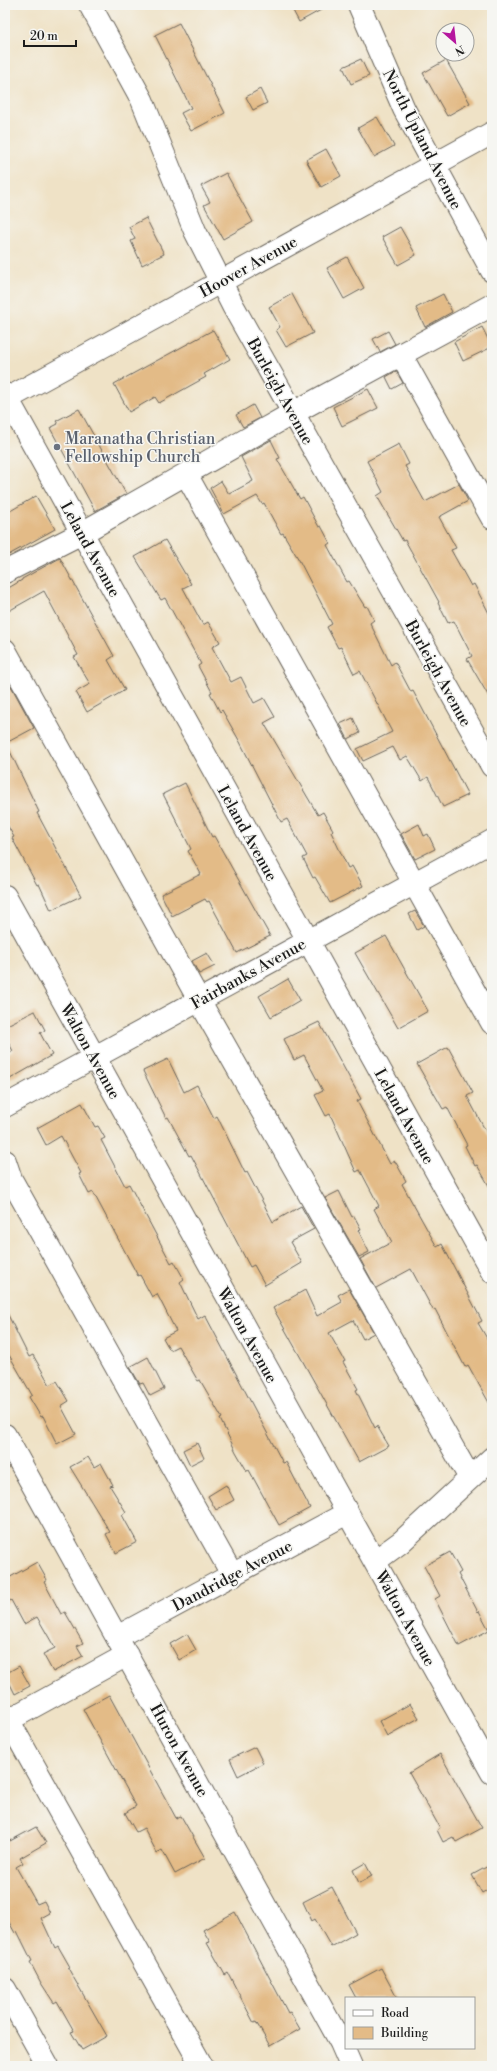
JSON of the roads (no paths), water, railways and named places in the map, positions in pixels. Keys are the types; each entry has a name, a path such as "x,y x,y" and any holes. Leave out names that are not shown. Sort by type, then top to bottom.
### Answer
{"street":[{"name":"Burleigh Avenue","path":"90,5 142,100 194,231 293,414 492,766"},
{"name":"North Upland Avenue","path":"359,5 404,109 492,270"},
{"name":"Hoover Avenue","path":"6,398 492,133"},
{"path":"5,572 82,533 293,414 492,305"},
{"path":"401,355 492,518"},
{"name":"Leland Avenue","path":"6,398 492,1272"},
{"path":"186,474 492,1023"},
{"path":"5,650 200,1000 470,1478"},
{"name":"Fairbanks Avenue","path":"5,1106 492,841"},
{"name":"Walton Avenue","path":"5,896 492,1773"},
{"path":"5,1161 11,1179 233,1576"},
{"name":"Huron Avenue","path":"5,1435 341,2043 351,2066"},
{"path":"375,1561 401,1542 492,1458"},
{"name":"Dandridge Avenue","path":"6,1718 233,1576 347,1513"},
{"path":"6,1718 202,2066"},
{"path":"5,1989 48,2066"}],"place":[{"name":"Maranatha Christian Fellowship Church","path":"57,447"}]}
